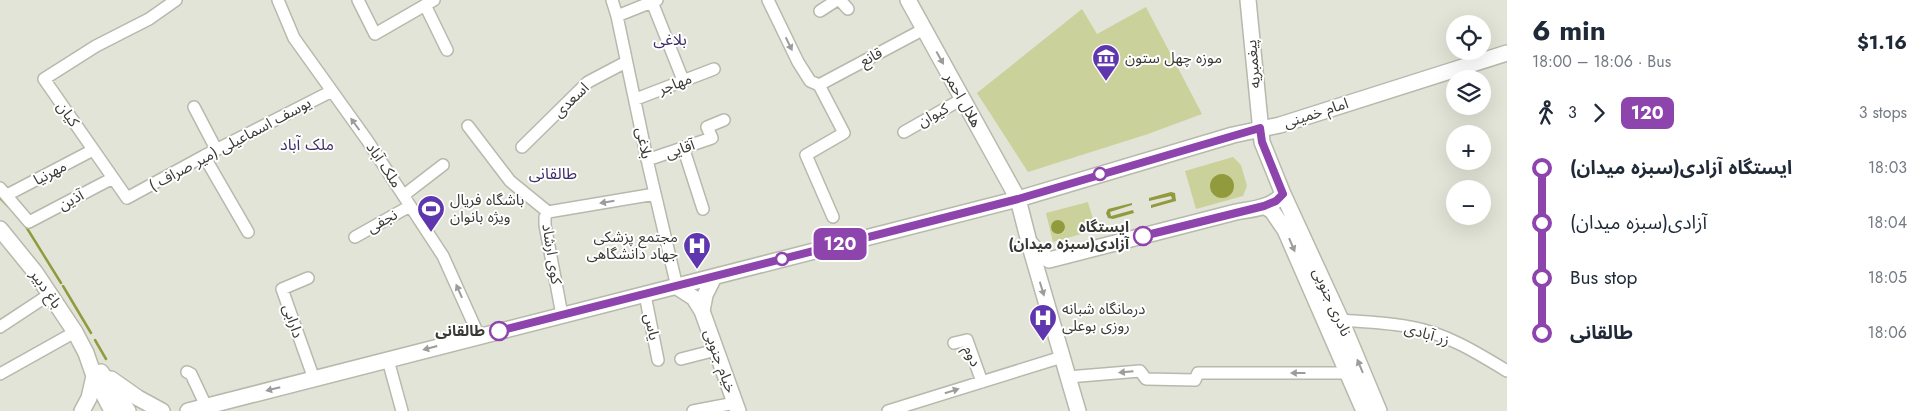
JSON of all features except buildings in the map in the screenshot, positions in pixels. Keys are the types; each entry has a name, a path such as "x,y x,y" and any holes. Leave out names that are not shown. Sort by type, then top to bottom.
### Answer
{"main road":[{"name":"هلال احمر","path":"908,0 1018,199 1078,411"},
{"name":"پیغمبریه","path":"1248,0 1262,142 1285,199"},
{"name":"امام خمینی","path":"1260,128 1278,117 1507,48"},
{"name":"امام خمینی","path":"1260,128 1280,125 1507,53"},
{"path":"188,411 1018,199 1260,128"},
{"path":"1029,242 1049,260 1236,212 1269,210 1276,201 1285,199"},
{"name":"نادری جنوبی","path":"1285,199 1341,320 1379,411"},
{"name":"نادری جنوبی","path":"1269,210 1285,230 1364,411"},
{"name":"باغ دبیر","path":"0,230 24,257 50,294 75,332 98,374"},
{"name":"خیام جنوبی","path":"702,311 705,295 714,277"},
{"name":"خیام جنوبی","path":"677,287 694,298 702,311 736,407"},
{"path":"82,411 98,374"},
{"path":"98,374 112,411"},
{"path":"98,374 128,411"},
{"path":"98,374 162,411"}],"street":[{"name":"کیان","path":"127,198 44,79 96,46 149,19 176,0"},
{"name":"ملک آباد","path":"278,0 294,38 404,195 443,256 479,336"},
{"path":"358,0 375,34 430,3 447,50"},
{"name":"بلاغی","path":"612,0 636,99 647,160 677,287"},
{"path":"768,0 798,62 810,81 819,85 844,133 806,155 833,217"},
{"path":"617,16 654,1 683,80"},
{"path":"820,11 841,3"},
{"name":"قانع","path":"819,85 924,29"},
{"name":"اسعدی","path":"522,148 588,82 626,62"},
{"name":"مهاجر","path":"636,99 714,69"},
{"name":"یوسف اسماعیلی (میر صراف )","path":"127,198 216,149 332,91"},
{"name":"کیوان","path":"904,132 962,99"},
{"path":"194,107 216,149"},
{"name":"آقایی","path":"647,160 712,138 707,127 724,120"},
{"path":"468,126 510,182 548,212"},
{"path":"683,147 703,209"},
{"name":"مهرنیا","path":"4,192 93,150"},
{"path":"204,156 248,232"},
{"path":"404,195 443,165"},
{"name":"آذین","path":"4,192 29,222 113,178"},
{"name":"کوی ارشاد","path":"562,315 545,225 545,217 548,212 655,194"},
{"name":"نجفی","path":"354,237 410,206"},
{"name":"دارابی","path":"308,278 282,289 314,379"},
{"path":"0,327 50,294"},
{"name":"یاس","path":"645,295 658,360"},
{"name":"زر آبادی","path":"1341,320 1410,326 1446,337 1474,350 1507,371"},
{"path":"0,374 75,332"},
{"name":"دوم","path":"954,344 967,340 982,382"},
{"path":"681,359 716,350"},
{"path":"888,411 1062,357"},
{"path":"388,360 402,411"},
{"path":"1068,377 1140,371 1146,379 1195,380 1198,373 1347,373"},
{"path":"187,372 190,374 206,406"},
{"path":"927,399 930,411"},
{"path":"693,411 736,407"}],"shaded area":[{"path":"1146,7 1202,114 1148,134 1028,172 977,93 1082,9 1097,34"},
{"path":"1233,157 1241,165 1247,186 1243,196 1196,209 1185,171"},
{"path":"1222,174 1231,177 1234,186 1231,195 1222,198 1213,195 1210,186 1213,177"},
{"path":"1171,192 1175,193 1176,201 1151,208 1151,205 1172,199 1171,196 1149,201 1149,198"},
{"path":"1088,202 1096,230 1053,242 1046,213","holes":["1060,220 1064,223 1065,230 1061,234 1055,234 1051,226 1055,221"]},
{"path":"1132,203 1132,205 1110,212 1111,216 1133,210 1134,213 1113,219 1108,218 1106,213 1108,209"},
{"path":"1055,220 1061,220 1065,227 1061,234 1055,234 1051,230 1051,224"}],"waterway":[{"path":"0,198 8,206"},
{"path":"25,225 61,283"},
{"path":"63,286 91,333"},
{"path":"95,340 106,359"}],"bus line":[{"name":"120","path":"499,331 1018,199 1260,128 1262,142 1283,194 1280,198 1264,206 1143,236"}],"place":[{"name":"موزه چهل ستون","path":"1106,82"},
{"name":"باشگاه فریال ویژه بانوان","path":"431,233"},
{"name":"ایستگاه آزادی(سبزه میدان)","path":"1143,236"},
{"name":"مجتمع پزشکی جهاد دانشگاهی","path":"697,270"},
{"name":"طالقانی","path":"499,331"},
{"name":"درمانگاه شبانه روزی بوعلی","path":"1043,342"}],"district":[{"name":"بلاغی","path":"670,39"},
{"name":"ملک آباد","path":"307,144"},
{"name":"طالقانی","path":"553,173"}]}
